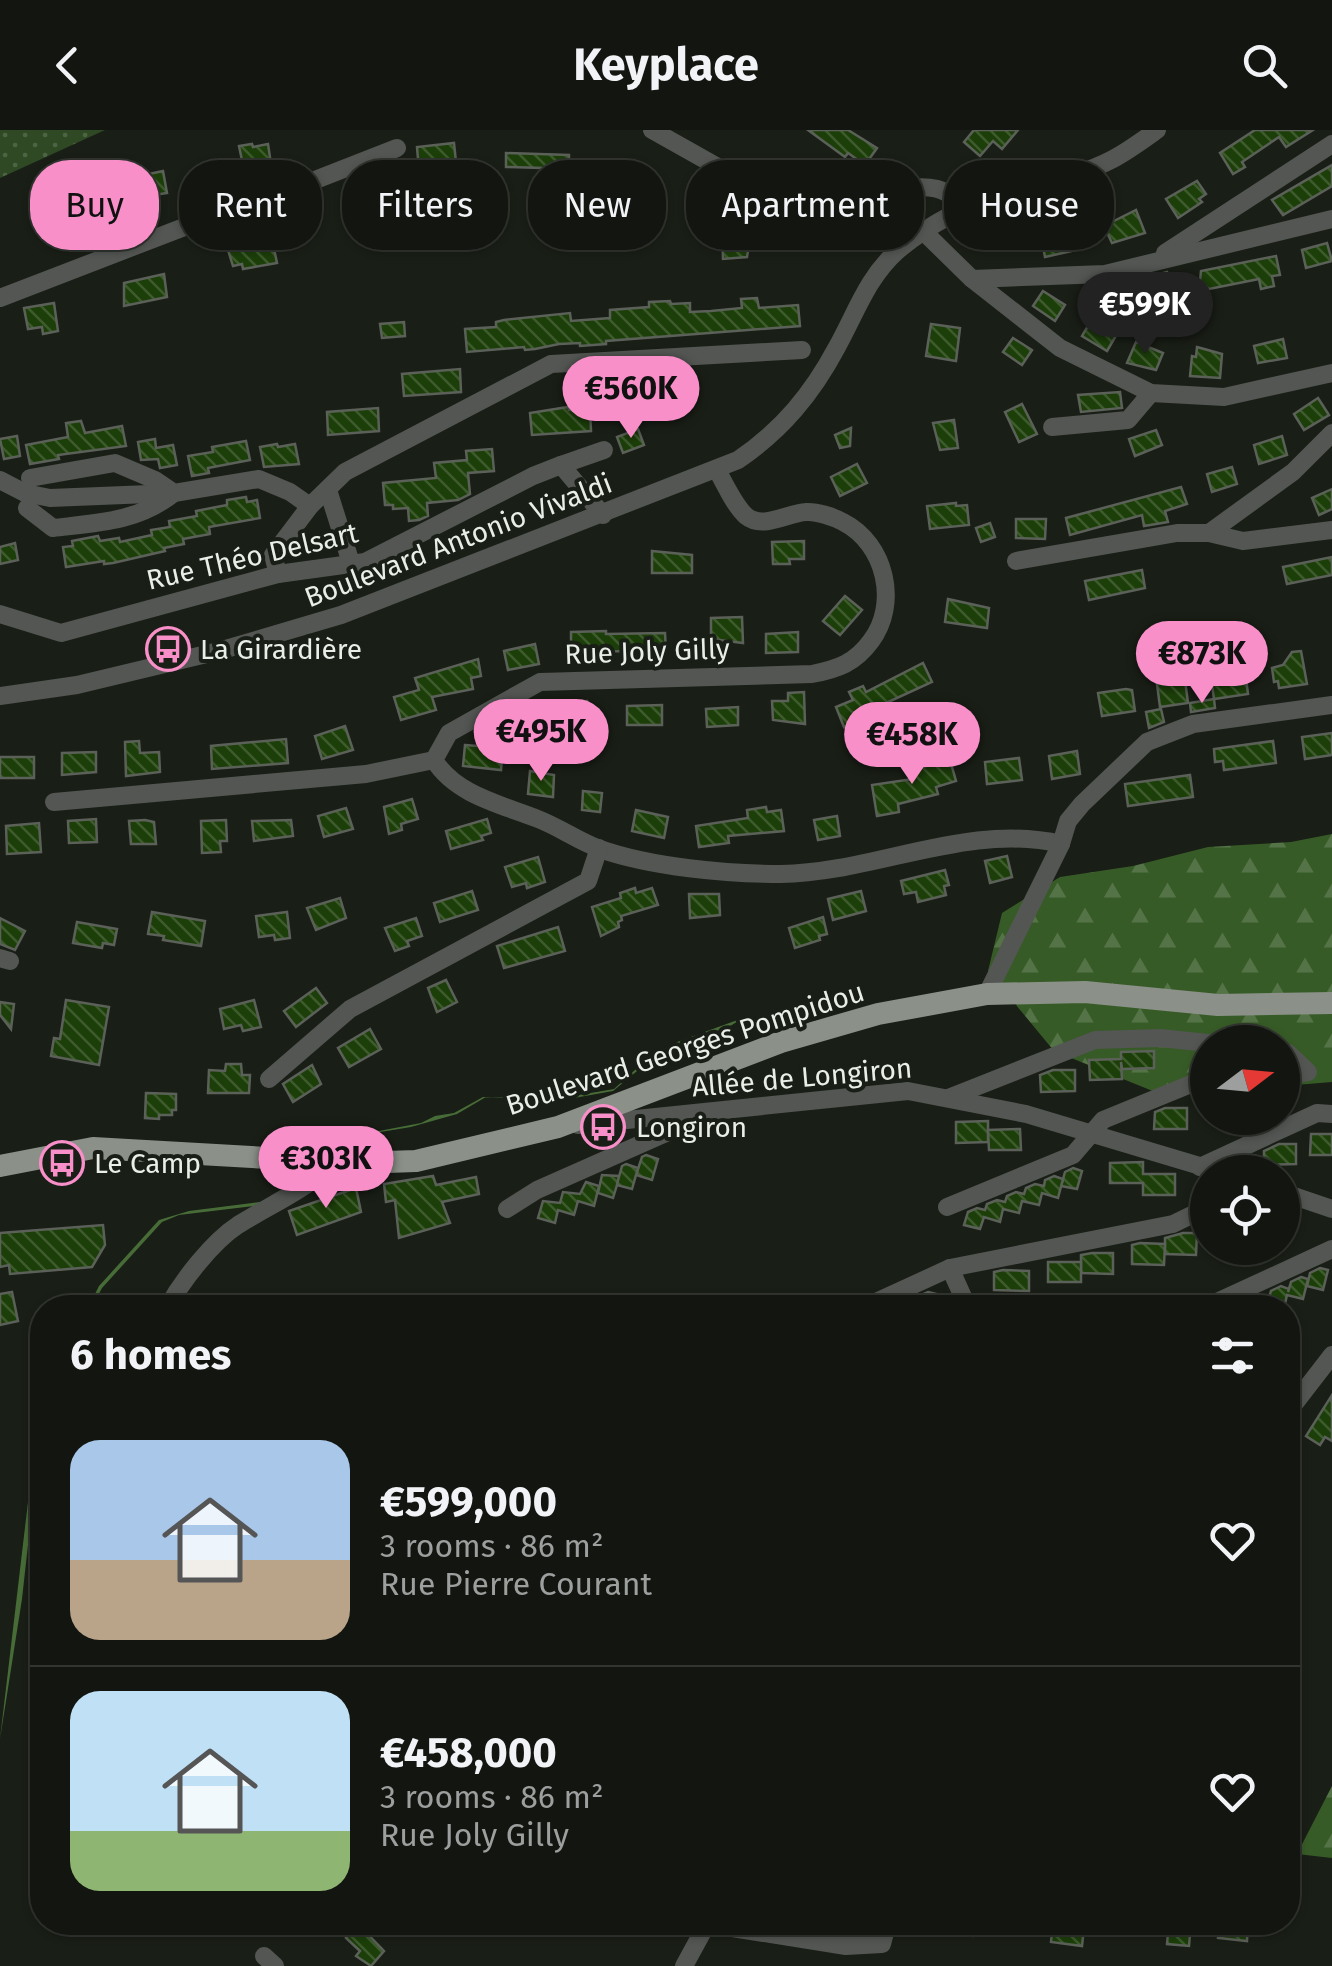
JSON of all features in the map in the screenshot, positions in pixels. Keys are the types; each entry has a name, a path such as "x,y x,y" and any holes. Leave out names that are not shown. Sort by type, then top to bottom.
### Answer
{"main road":[{"name":"Boulevard Georges Pompidou","path":"0,1166 93,1148 416,1162 558,1127 782,1042 878,1014 987,994 1085,992 1218,1006 1332,1003"}],"street":[{"path":"652,130 796,211 814,211 891,191 930,187 944,192"},
{"name":"Boulevard Antonio Vivaldi","path":"1112,160 1142,134"},
{"path":"1152,261 1332,144"},
{"path":"0,298 205,219 266,210 284,202 305,184 397,148"},
{"path":"972,279 1105,274 1332,218"},
{"name":"Boulevard Antonio Vivaldi","path":"924,232 944,220"},
{"path":"924,232 972,279 1060,348 1152,393 1224,397 1332,372"},
{"name":"Boulevard Antonio Vivaldi","path":"0,696 78,685 341,616 717,470 770,438 796,411 839,345 878,270 902,250"},
{"path":"278,574 273,555 310,506 345,472 551,364 755,361 802,350"},
{"path":"1052,427 1128,420 1152,393"},
{"path":"1209,533 1293,472 1332,433"},
{"name":"Rue Théo Delsart","path":"0,614 60,633 278,574 365,562 561,465 604,450"},
{"path":"30,478 115,463 174,492"},
{"path":"561,465 603,515"},
{"name":"Rue Joly Gilly","path":"434,760 449,734 540,682 812,674 840,669 861,655 876,634 887,603 884,572 866,538 842,522 808,512 763,522 747,517 717,470"},
{"path":"0,480 24,492 50,498 174,492 259,479 290,492 310,506"},
{"path":"328,490 351,563"},
{"path":"27,508 53,528 135,515 154,509 174,492"},
{"path":"1016,561 1178,532 1209,533 1243,541 1332,530"},
{"path":"987,994 1061,844 1068,821 1147,742 1193,724 1332,704"},
{"path":"54,802 366,774 434,760 455,786 599,848 660,864 783,874 974,841 1030,836 1061,844"},
{"path":"269,1079 350,1009 588,881 599,848"},
{"path":"948,1098 1095,1040 1190,1041"},
{"path":"947,1207 1072,1155 1102,1120 1190,1085"},
{"name":"Allée de Longiron","path":"558,1127 908,1091 1026,1114 1190,1164"},
{"path":"507,1209 538,1190 716,1111"},
{"path":"1226,1155 1317,1113 1332,1114"},
{"path":"174,1295 181,1282 235,1227 318,1178 336,1161"},
{"path":"1300,1198 1332,1209"},
{"path":"892,1295 950,1268 1173,1224 1190,1216"},
{"path":"1232,1295 1332,1248"},
{"path":"950,1268 962,1295"},
{"path":"1300,1396 1332,1355"},
{"path":"684,1966 701,1935"},
{"path":"815,1935 846,1946 882,1944 884,1935"}],"green space":[{"path":"1332,834 1332,1082 1300,1085 1300,1025 1190,1025 1190,1094 1165,1096 1054,1051 988,971 1002,913 1060,877 1133,866 1208,847 1291,842"},
{"path":"1332,1786 1332,1858 1300,1854"}],"shaded area":[{"path":"0,130 105,130 39,160 30,160 30,164 0,178"},
{"path":"743,1018 727,1028 672,1047 613,1091 563,1100 487,1097 561,1098 614,1089 646,1060 677,1042"},
{"path":"486,1097 457,1114 411,1127 344,1138 335,1148 342,1138 421,1123"},
{"path":"332,1172 325,1186 270,1204 179,1215 162,1222 94,1295 159,1220 189,1211 275,1200"},
{"path":"30,1485 22,1599 0,1739"}],"building":[{"path":"808,130 848,130 877,148 869,160 858,160 848,153 845,157"},
{"path":"974,130 1018,130 1002,149 993,141 980,156 964,142"},
{"path":"1255,130 1313,130 1286,147 1279,137 1242,162 1245,167 1233,174 1220,153"},
{"path":"454,143 456,160 418,160 417,147"},
{"path":"268,144 270,160 242,160 239,146"},
{"path":"506,153 569,155 569,160 528,160 528,168 508,167"},
{"path":"1332,165 1332,186 1283,215 1272,200"},
{"path":"163,171 167,193 159,194 159,172"},
{"path":"1197,181 1206,194 1199,199 1202,202 1178,218 1166,199"},
{"path":"1136,210 1145,233 1114,242 1114,221"},
{"path":"1327,243 1332,261 1306,268 1302,250"},
{"path":"228,250 274,250 277,263 243,269 242,264 233,266"},
{"path":"723,250 748,250 747,257 723,259"},
{"path":"1044,250 1076,250 1045,257"},
{"path":"1276,256 1280,275 1272,276 1274,286 1261,289 1259,279 1199,291 1201,271"},
{"path":"1167,272 1174,308 1157,311 1154,295"},
{"path":"164,274 167,297 124,306 124,283"},
{"path":"1043,291 1065,305 1055,321 1033,306"},
{"path":"757,298 759,308 798,305 800,326 467,352 465,329 496,327 496,322 504,320 570,313 571,321 610,318 610,310 670,301 690,303 690,312 711,311 742,308 741,299"},
{"path":"54,303 58,331 43,334 42,327 28,329 24,308"},
{"path":"1092,319 1117,334 1107,351 1082,336"},
{"path":"404,322 405,336 382,338 380,324"},
{"path":"931,324 960,328 956,361 926,356"},
{"path":"1013,338 1032,350 1022,365 1003,352"},
{"path":"1283,339 1287,358 1258,363 1254,346"},
{"path":"1136,342 1163,353 1156,370 1127,363"},
{"path":"1197,347 1222,354 1220,378 1190,376"},
{"path":"460,369 461,392 404,396 402,374"},
{"path":"684,374 685,402 650,407 648,399 626,400 624,379"},
{"path":"1120,392 1122,408 1081,412 1078,395"},
{"path":"1318,398 1329,415 1304,430 1294,414"},
{"path":"1022,404 1037,434 1019,442 1005,412"},
{"path":"568,407 590,409 591,431 532,435 530,413"},
{"path":"378,408 379,431 328,435 327,412"},
{"path":"954,420 958,448 940,450 933,423"},
{"path":"81,421 85,433 122,426 126,446 58,455 59,459 30,464 26,445 68,437 66,423"},
{"path":"851,428 850,446 840,448 835,435"},
{"path":"638,429 644,445 623,453 617,437"},
{"path":"1156,430 1162,445 1135,456 1129,439"},
{"path":"17,436 20,456 4,459 0,439"},
{"path":"1282,436 1287,455 1259,464 1254,445"},
{"path":"155,439 156,448 173,445 177,465 160,468 158,459 141,460 138,442"},
{"path":"246,441 250,460 208,468 209,473 192,476 188,456"},
{"path":"295,444 299,464 264,467 260,447"},
{"path":"492,449 494,471 468,473 470,494 458,500 427,503 428,516 409,521 408,508 385,505 383,483 436,478 434,463 467,460 466,451"},
{"path":"857,464 867,483 840,496 831,477"},
{"path":"1232,467 1237,484 1212,492 1207,474"},
{"path":"1181,487 1187,504 1165,511 1168,522 1144,526 1142,515 1070,535 1066,518"},
{"path":"1332,489 1332,509 1319,515 1312,498"},
{"path":"246,497 247,502 257,500 260,518 209,527 210,534 183,539 184,544 164,548 165,551 113,563 66,567 63,547 73,546 72,541 98,536 100,541 119,538 120,542 152,535 151,530 170,527 169,521 197,516 196,511"},
{"path":"967,505 969,525 930,529 927,506"},
{"path":"1016,519 1046,519 1045,539 1016,538"},
{"path":"990,523 995,537 981,542 976,528"},
{"path":"804,541 804,559 773,564 772,542"},
{"path":"15,543 18,560 0,564 0,547"},
{"path":"652,551 692,555 692,573 652,573"},
{"path":"1332,557 1332,575 1287,584 1283,567"},
{"path":"1142,570 1145,588 1089,600 1085,581"},
{"path":"845,596 862,610 840,635 823,621"},
{"path":"948,599 989,608 987,628 945,622"},
{"path":"742,617 743,643 711,639 711,618"},
{"path":"571,632 665,633 666,651 624,658 624,651 571,653"},
{"path":"798,632 798,652 766,653 766,634"},
{"path":"535,644 539,664 508,670 504,651"},
{"path":"1301,651 1307,684 1279,688 1272,668 1283,665 1292,652"},
{"path":"478,659 481,676 471,678 473,689 432,697 436,710 401,720 394,697 419,690 415,678"},
{"path":"923,663 932,682 844,727 836,707 853,700 849,692 863,686 866,692"},
{"path":"1245,670 1248,694 1214,699 1212,685 1218,684 1216,675"},
{"path":"1185,680 1188,703 1160,707 1157,684"},
{"path":"1132,690 1135,711 1102,716 1098,693"},
{"path":"804,692 805,724 773,720 772,701 788,701 788,693"},
{"path":"1214,699 1215,708 1191,712 1190,703"},
{"path":"587,701 587,723 558,723 557,702"},
{"path":"662,705 662,725 627,725 627,706"},
{"path":"738,707 738,725 707,727 706,709"},
{"path":"1161,709 1164,722 1149,728 1146,712"},
{"path":"345,726 353,750 322,759 315,736"},
{"path":"1332,733 1332,755 1305,759 1302,737"},
{"path":"286,739 288,763 212,769 211,746"},
{"path":"139,741 140,753 159,752 160,772 126,776 125,742"},
{"path":"1273,741 1276,763 1224,770 1223,761 1215,762 1214,749"},
{"path":"465,745 503,748 501,770 463,766"},
{"path":"1077,751 1080,774 1052,779 1049,756"},
{"path":"96,752 96,772 62,775 62,753"},
{"path":"0,757 34,757 34,778 0,778"},
{"path":"1019,758 1022,780 987,784 985,762"},
{"path":"950,760 956,781 936,787 938,794 898,804 899,812 877,816 872,785 913,779 911,770"},
{"path":"530,771 554,775 553,797 528,794"},
{"path":"1190,775 1193,797 1128,806 1125,784"},
{"path":"583,791 602,793 600,812 582,810"},
{"path":"412,799 418,819 401,824 402,830 389,834 384,807"},
{"path":"766,807 767,812 781,810 784,831 728,836 729,843 699,847 696,826 748,818 747,810"},
{"path":"346,808 353,829 324,837 318,816"},
{"path":"636,810 668,817 664,838 632,831"},
{"path":"837,816 840,836 818,840 814,820"},
{"path":"96,819 97,842 69,843 68,821"},
{"path":"487,819 491,833 481,836 483,840 451,849 446,831"},
{"path":"226,820 227,841 220,841 221,852 202,853 201,821"},
{"path":"291,820 293,836 254,841 252,821"},
{"path":"129,821 154,822 156,844 131,844"},
{"path":"39,823 41,852 7,854 6,826"},
{"path":"1007,856 1012,877 990,883 985,861"},
{"path":"538,857 545,882 527,888 526,883 512,887 505,867"},
{"path":"945,870 949,885 944,886 946,895 918,902 916,892 904,894 901,881"},
{"path":"635,888 636,893 652,888 658,905 621,916 619,927 601,936 592,907 621,898 620,893"},
{"path":"472,891 478,910 440,922 434,903"},
{"path":"861,891 866,911 833,920 828,899"},
{"path":"689,894 719,894 720,915 690,918"},
{"path":"340,898 346,918 316,930 307,908"},
{"path":"152,912 205,921 201,946 148,934"},
{"path":"287,912 290,938 259,937 256,916"},
{"path":"823,917 827,934 795,948 789,928"},
{"path":"0,918 25,931 15,950 0,944"},
{"path":"416,918 422,936 395,951 385,928"},
{"path":"77,922 117,929 114,945 103,943 102,948 73,943"},
{"path":"558,927 565,951 504,968 497,946"},
{"path":"446,980 457,1002 437,1012 428,988"},
{"path":"316,988 327,1003 296,1027 284,1011"},
{"path":"66,1000 109,1007 99,1065 51,1056 54,1038 60,1039"},
{"path":"254,1000 261,1027 243,1031 241,1025 224,1029 220,1009"},
{"path":"0,1002 14,1004 11,1029 0,1015"},
{"path":"370,1029 381,1049 349,1067 338,1048"},
{"path":"1154,1051 1154,1068 1122,1069 1121,1062 1122,1079 1090,1080 1089,1060 1121,1059 1121,1052"},
{"path":"226,1064 241,1064 242,1075 250,1075 249,1093 208,1093 209,1070 225,1071"},
{"path":"312,1065 321,1084 293,1102 283,1084"},
{"path":"1053,1070 1075,1070 1075,1091 1041,1092 1040,1075"},
{"path":"146,1093 176,1094 176,1110 172,1110 172,1115 159,1115 159,1119 145,1118"},
{"path":"1187,1108 1187,1129 1154,1129 1155,1112"},
{"path":"988,1121 988,1142 956,1143 956,1122"},
{"path":"1020,1129 1021,1150 989,1150 988,1130"},
{"path":"1311,1134 1332,1134 1332,1155 1310,1155"},
{"path":"1279,1144 1296,1144 1296,1155 1264,1155 1264,1151"},
{"path":"646,1155 658,1159 652,1180 636,1175"},
{"path":"1143,1162 1143,1174 1175,1174 1175,1195 1143,1195 1143,1183 1110,1183 1110,1163"},
{"path":"626,1164 638,1168 632,1189 617,1185 613,1198 598,1193 602,1175 619,1176 617,1184"},
{"path":"1073,1168 1082,1171 1077,1189 1061,1186 1065,1172"},
{"path":"433,1176 436,1185 476,1177 479,1194 442,1202 450,1223 399,1238 395,1200 386,1202 384,1184"},
{"path":"1054,1176 1063,1179 1058,1198 1042,1193 1039,1205 1022,1201 1019,1213 1003,1209 1000,1222 984,1217 980,1229 964,1225 968,1212 985,1210 987,1204 997,1200 1005,1202 1007,1196 1024,1194 1026,1188 1035,1184 1044,1186 1045,1180"},
{"path":"586,1182 599,1186 594,1206 578,1201 574,1215 558,1210 555,1223 538,1218 543,1201 560,1203 563,1192 580,1194"},
{"path":"356,1188 361,1212 297,1235 289,1211"},
{"path":"103,1225 105,1245 92,1267 10,1274 9,1265 0,1267 0,1233"},
{"path":"1190,1233 1190,1255 1165,1254 1165,1238"},
{"path":"1165,1244 1164,1265 1132,1264 1132,1245"},
{"path":"1113,1253 1113,1274 1081,1273 1081,1255"},
{"path":"1048,1262 1081,1262 1081,1282 1048,1282"},
{"path":"1320,1268 1328,1270 1323,1290 1307,1286 1310,1273"},
{"path":"1029,1271 1029,1291 994,1290 994,1272"},
{"path":"1301,1277 1308,1279 1303,1299 1300,1295 1270,1295 1281,1286 1289,1289 1291,1282"},
{"path":"12,1292 18,1321 0,1325 0,1294"},
{"path":"1332,1395 1332,1441 1325,1437 1320,1445 1306,1436"},
{"path":"369,1935 384,1951 371,1966 356,1956 360,1951 346,1938"},
{"path":"1052,1935 1083,1935 1082,1946 1051,1942"},
{"path":"1168,1935 1190,1935 1189,1946 1167,1944"},
{"path":"1218,1935 1247,1935 1247,1941"}],"place":[{"name":"La Girardière","path":"168,649"},
{"name":"Longiron","path":"603,1127"},
{"name":"Le Camp","path":"62,1163"}]}
